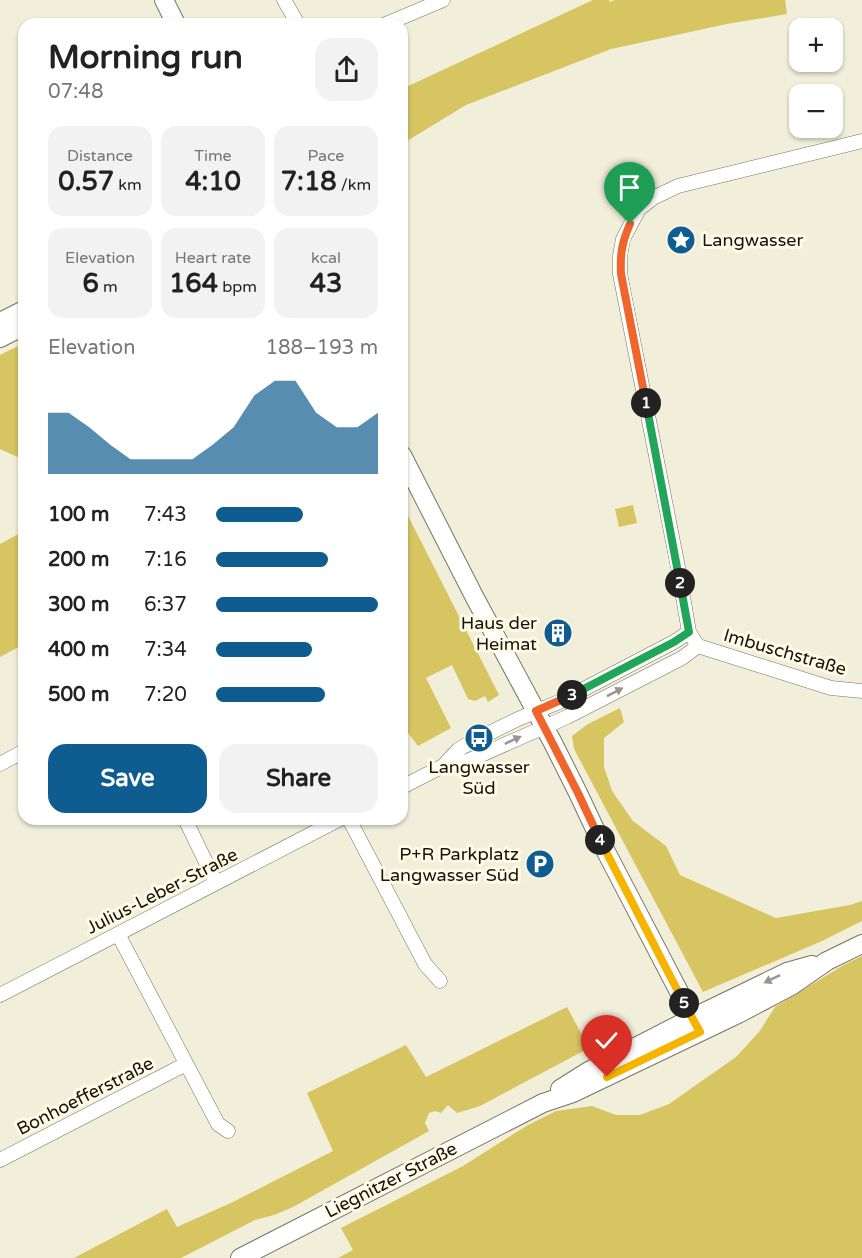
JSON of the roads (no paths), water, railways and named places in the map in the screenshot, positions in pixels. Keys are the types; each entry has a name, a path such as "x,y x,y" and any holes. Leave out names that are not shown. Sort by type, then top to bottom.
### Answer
{"street":[{"path":"164,0 173,18"},
{"path":"284,0 294,18"},
{"path":"400,18 443,0"},
{"path":"408,784 443,766 469,743 540,719 559,702 664,648 689,632 621,274 620,256 623,239 639,209 653,198 678,186 862,141"},
{"path":"0,322 18,313"},
{"path":"0,338 18,329"},
{"path":"408,467 696,1025"},
{"name":"Imbuschstraße","path":"689,632 698,646 831,688 862,691"},
{"name":"Imbuschstraße","path":"540,719 567,717 682,658 698,646"},
{"path":"0,764 18,754"},
{"path":"188,825 216,883"},
{"name":"Julius-Leber-Straße","path":"0,995 328,825"},
{"path":"353,825 426,964 440,981"},
{"path":"118,934 218,1124 228,1131"},
{"name":"Liegnitzer Straße","path":"240,1258 543,1103 567,1083 696,1025 787,972 827,961 862,944"},
{"name":"Bonhoefferstraße","path":"0,1160 186,1064"}],"place":[{"name":"Langwasser","path":"681,240"},
{"name":"Haus der Heimat","path":"558,633"},
{"name":"Langwasser Süd","path":"479,738"},
{"name":"P+R Parkplatz Langwasser Süd","path":"540,864"}]}
